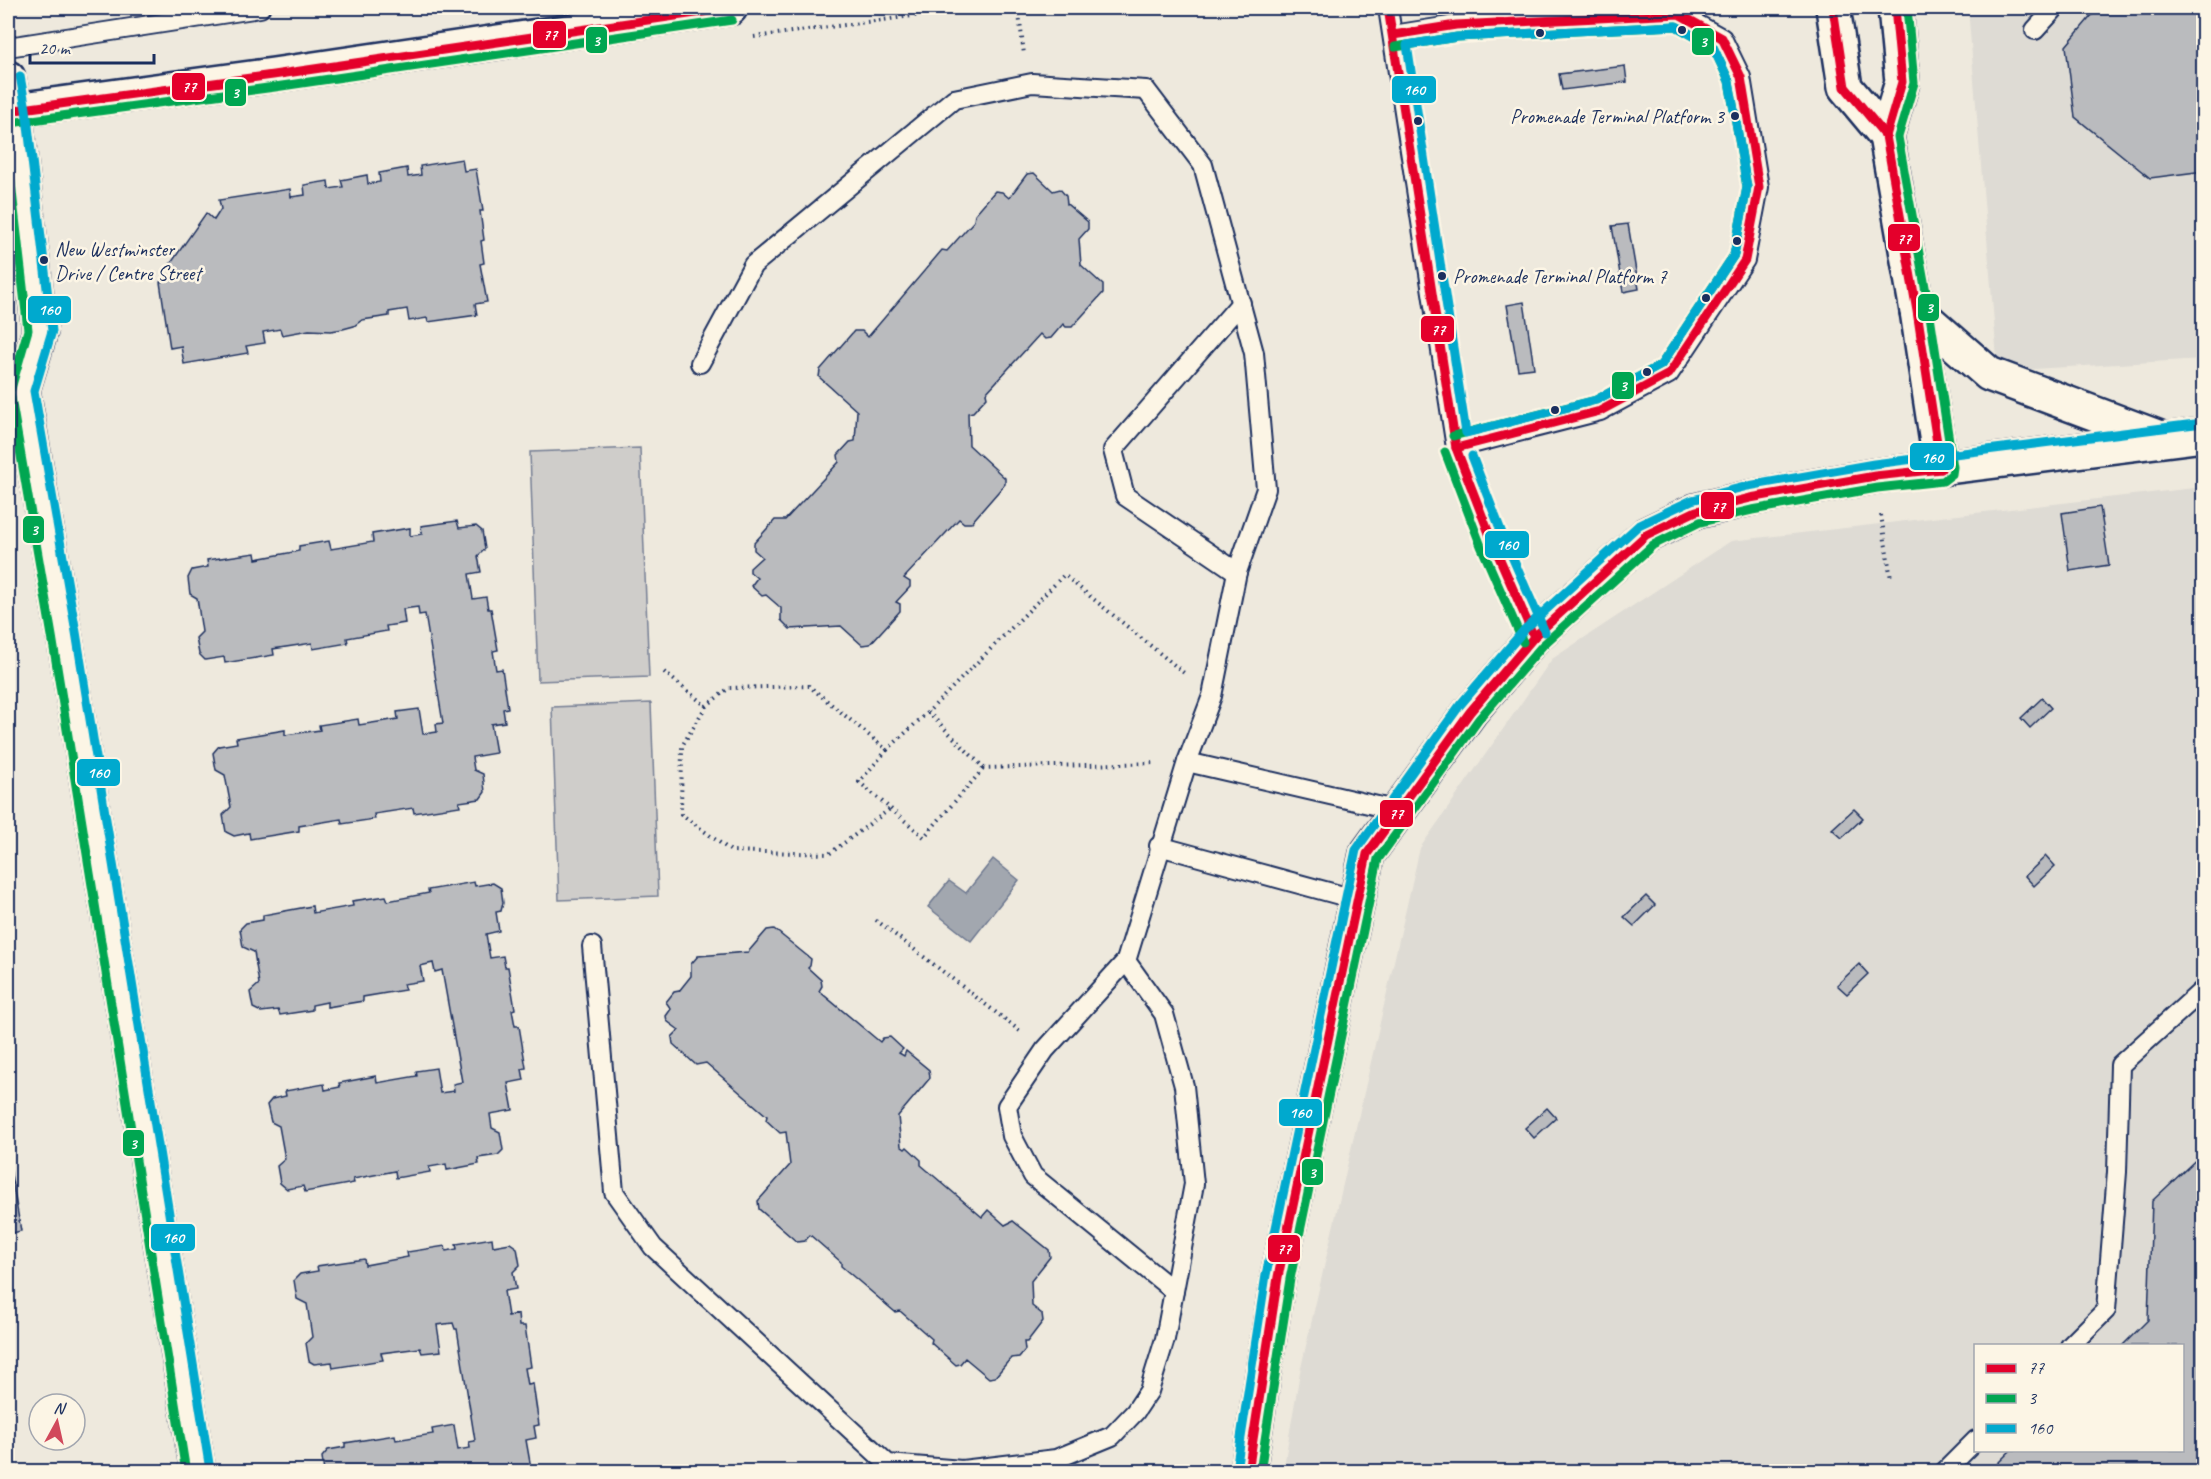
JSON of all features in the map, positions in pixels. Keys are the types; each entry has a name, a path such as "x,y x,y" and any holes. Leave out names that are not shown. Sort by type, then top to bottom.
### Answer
{"street":[{"path":"11,111 730,8"},
{"path":"1833,8 1845,87 1886,136"},
{"path":"1894,8 1902,82 1886,136 1917,311 1941,469"},
{"path":"8,78 40,331 15,380 64,634 198,1472"},
{"path":"1917,311 1989,374 2164,440"},
{"path":"1248,1472 1278,1277 1367,854 1470,712 1534,636 1646,535 1696,511 1750,498 1875,476 2204,435"}],"lane":[{"path":"8,47 260,8"},
{"path":"1388,8 1456,448 1492,541 1534,636"},
{"path":"2035,30 2055,8"},
{"path":"1393,35 1456,25 1679,14 1722,38 1741,77 1756,167 1759,187 1745,260 1669,374 1600,411 1456,448"},
{"path":"700,363 753,265 954,99 1032,83 1146,90 1203,165 1254,353 1266,489 1237,572 1212,696 1186,762 1126,961 1045,1050 1007,1106 1012,1136 1033,1176 1174,1291"},
{"path":"1237,572 1125,495 1113,450 1241,303"},
{"path":"1186,762 1399,811"},
{"path":"1160,846 1358,900"},
{"path":"592,946 614,1192 653,1247 888,1464 962,1470 1056,1459 1112,1436 1135,1412 1149,1391 1165,1339 1194,1184 1184,1086 1164,1014 1126,961"},
{"path":"2072,1344 2106,1310 2117,1172 2120,1065 2204,989"},
{"path":"1944,1472 1974,1442"}],"path":[{"path":"1019,14 1025,64"},
{"path":"1881,514 1891,579"},
{"path":"984,768 924,837 859,782 887,750 928,712 1064,575 1212,696"},
{"path":"664,672 706,706"},
{"path":"887,750 809,686 729,688 706,706 682,746 681,814 731,851 829,854 890,808"},
{"path":"928,712 984,768 1186,762"},
{"path":"876,920 1045,1050"}],"shaded area":[{"path":"1968,8 2203,8 2203,359 1998,371"},
{"path":"640,448 649,677 538,681 530,452"},
{"path":"2203,487 2203,1471 1283,1472 1300,1372 1420,848 1552,659 1731,541"},
{"path":"651,703 658,896 559,900 552,707"},
{"path":"993,859 1019,880 971,941 928,907 949,881 966,893"}],"building":[{"path":"2098,8 2204,8 2204,171 2150,178 2075,117 2066,46"},
{"path":"1625,66 1627,82 1562,90 1559,74"},
{"path":"462,159 464,171 476,169 483,211 480,211 484,263 480,264 487,302 475,304 477,315 428,322 427,318 409,321 407,309 389,312 389,316 362,320 354,326 331,331 309,330 282,335 280,329 263,332 265,343 246,346 248,353 184,364 181,346 170,348 160,282 169,280 177,272 169,266 206,213 214,220 221,209 219,200 290,189 291,197 305,195 304,185 328,181 329,189 343,187 341,180 367,175 368,184 380,182 379,173 407,168 408,177 421,175 420,166"},
{"path":"1034,173 1053,191 1060,189 1066,196 1067,204 1088,222 1088,229 1079,239 1081,265 1103,285 1103,293 1072,327 1066,327 1063,324 1051,338 1045,339 1040,334 986,393 987,397 973,412 968,413 969,445 1005,478 1005,484 971,523 964,523 959,519 904,578 910,582 910,587 896,602 900,604 900,611 870,644 862,645 841,626 790,629 781,620 781,608 751,586 757,578 750,572 750,568 762,557 754,550 754,543 775,520 785,520 839,462 838,455 850,442 855,441 857,411 819,377 820,370 854,331 862,331 868,337 942,250 947,251 974,221 975,214 995,191 1002,192 1009,198 1027,174"},
{"path":"1628,224 1639,289 1623,292 1612,226"},
{"path":"1524,302 1534,368 1518,370 1507,305"},
{"path":"2100,507 2109,565 2070,571 2062,513"},
{"path":"457,521 459,528 476,526 482,531 485,549 478,556 481,572 469,574 473,599 486,597 488,609 491,609 498,650 493,651 496,670 502,669 508,708 503,709 505,722 491,724 496,753 472,757 474,770 483,774 485,792 480,799 459,802 460,806 414,813 413,808 374,814 375,819 342,824 341,819 299,826 299,831 250,839 249,833 234,836 226,832 223,815 231,807 225,775 216,770 213,753 219,746 237,743 236,738 285,730 285,735 320,730 319,725 358,719 359,725 398,719 397,712 419,709 423,734 437,732 436,724 443,723 425,614 419,615 418,607 403,609 405,623 386,626 387,631 347,638 348,643 313,649 312,643 273,649 274,655 225,663 224,657 205,660 199,654 196,638 202,632 197,598 190,594 188,578 192,570 208,567 207,560 255,553 256,559 299,551 299,546 329,541 331,549 373,542 372,534 410,528 410,536 422,534 421,526"},
{"path":"2042,698 2051,708 2030,728 2021,718"},
{"path":"1854,809 1863,818 1842,838 1832,829"},
{"path":"2046,856 2055,866 2034,886 2025,876"},
{"path":"474,882 475,886 493,883 501,888 503,903 501,911 496,912 499,931 486,934 490,958 503,956 505,967 508,967 515,1009 512,1010 515,1026 519,1026 526,1068 522,1069 524,1080 508,1083 513,1110 490,1114 492,1128 500,1132 503,1150 498,1155 478,1158 479,1164 447,1170 446,1164 429,1167 430,1172 396,1178 395,1171 353,1179 354,1183 305,1192 303,1186 287,1189 280,1183 277,1166 285,1159 279,1126 271,1122 267,1105 272,1099 286,1096 285,1091 324,1084 325,1090 340,1087 339,1083 376,1076 377,1083 417,1076 416,1071 436,1068 440,1093 454,1091 453,1084 462,1082 442,970 435,972 433,963 420,966 423,981 403,984 405,990 363,997 363,1001 327,1007 327,1002 312,1005 312,1010 280,1015 278,1010 261,1012 253,1008 250,992 259,984 254,952 243,947 240,929 246,923 263,920 263,915 312,906 313,913 353,906 352,901 386,896 388,901 429,893 428,890"},
{"path":"1646,896 1655,905 1634,926 1624,917"},
{"path":"774,929 811,959 808,968 821,980 822,986 819,991 880,1042 883,1038 890,1037 903,1049 899,1053 904,1056 906,1051 929,1070 930,1078 898,1116 901,1146 905,1149 907,1147 921,1160 921,1165 982,1217 988,1210 1005,1225 1013,1221 1049,1250 1050,1257 1031,1281 1032,1306 1042,1314 1043,1321 1027,1342 1024,1342 1025,1350 1019,1357 1011,1358 995,1377 989,1378 965,1358 956,1365 931,1343 932,1339 900,1311 895,1312 841,1266 841,1262 810,1235 805,1241 797,1242 759,1209 758,1201 790,1165 786,1132 780,1133 766,1120 767,1116 706,1063 696,1065 673,1044 672,1037 679,1030 667,1021 666,1016 671,1009 666,1002 691,976 691,964 698,956 748,952 767,930"},
{"path":"1859,964 1868,974 1847,994 1837,985"},
{"path":"1547,1108 1556,1118 1534,1138 1525,1128"},
{"path":"2204,1152 2204,1472 1989,1472 2009,1452 2184,1452 2184,1344 2124,1344 2148,1320 2152,1201"},
{"path":"8,1157 21,1231 8,1234"},
{"path":"492,1238 493,1246 510,1243 517,1248 520,1265 513,1272 516,1289 504,1291 508,1316 518,1314 519,1326 525,1326 531,1367 525,1368 528,1385 533,1384 539,1425 534,1426 536,1438 526,1440 531,1468 508,1472 324,1472 322,1457 328,1450 345,1447 345,1443 395,1435 396,1440 433,1434 432,1429 454,1425 458,1450 470,1448 469,1442 475,1441 457,1329 453,1323 437,1325 441,1351 422,1353 420,1348 381,1353 383,1360 333,1368 332,1362 314,1364 309,1361 306,1343 312,1337 307,1304 297,1299 294,1280 300,1274 318,1271 317,1266 364,1259 365,1265 408,1257 407,1252 445,1246 446,1251 457,1249 456,1244"}],"transit line":[{"name":"77","path":"8,111 730,8"},
{"name":"77","path":"1388,8 1456,448 1492,541 1534,637"},
{"name":"77","path":"1833,8 1845,87 1886,136"},
{"name":"77","path":"1895,8 1902,82 1886,136 1917,311 1941,469"},
{"name":"3","path":"1260,1472 1290,1279 1378,859 1479,719 1543,645 1653,545 1700,522 1752,510 1877,488 1943,481 1952,474 1953,467 1929,309 1898,137 1914,83 1907,8"},
{"name":"77","path":"1393,35 1456,25 1679,14 1722,38 1741,77 1759,187 1745,260 1669,374 1600,411 1456,448"},
{"name":"3","path":"10,123 732,20"},
{"name":"3","path":"1395,47 1457,37 1676,26 1713,47 1729,81 1747,187 1734,255 1661,365 1596,400 1453,436"},
{"name":"160","path":"1676,26 1713,47 1729,81 1747,187 1734,255 1661,365 1596,400 1466,433 1407,45 1457,37 1676,26"},
{"name":"160","path":"20,76 26,109 52,331 34,391 76,632 210,1470"},
{"name":"3","path":"8,157 28,330 10,392 52,636 186,1472"},
{"name":"160","path":"1236,1470 1266,1275 1356,850 1460,705 1525,629 1639,525 1692,500 1748,486 1874,464 2203,423"},
{"name":"3","path":"1445,452 1481,546 1523,642"},
{"name":"160","path":"1472,456 1503,536 1545,632"},
{"name":"77","path":"1248,1472 1278,1277 1367,854 1470,712 1534,637 1646,535 1696,511 1750,498 1875,476 1941,469"}],"place":[{"name":"Promenade Terminal Platform 3","path":"1735,116"},
{"name":"New Westminster Drive / Centre Street","path":"44,260"},
{"name":"Promenade Terminal Platform 7","path":"1442,276"}]}
